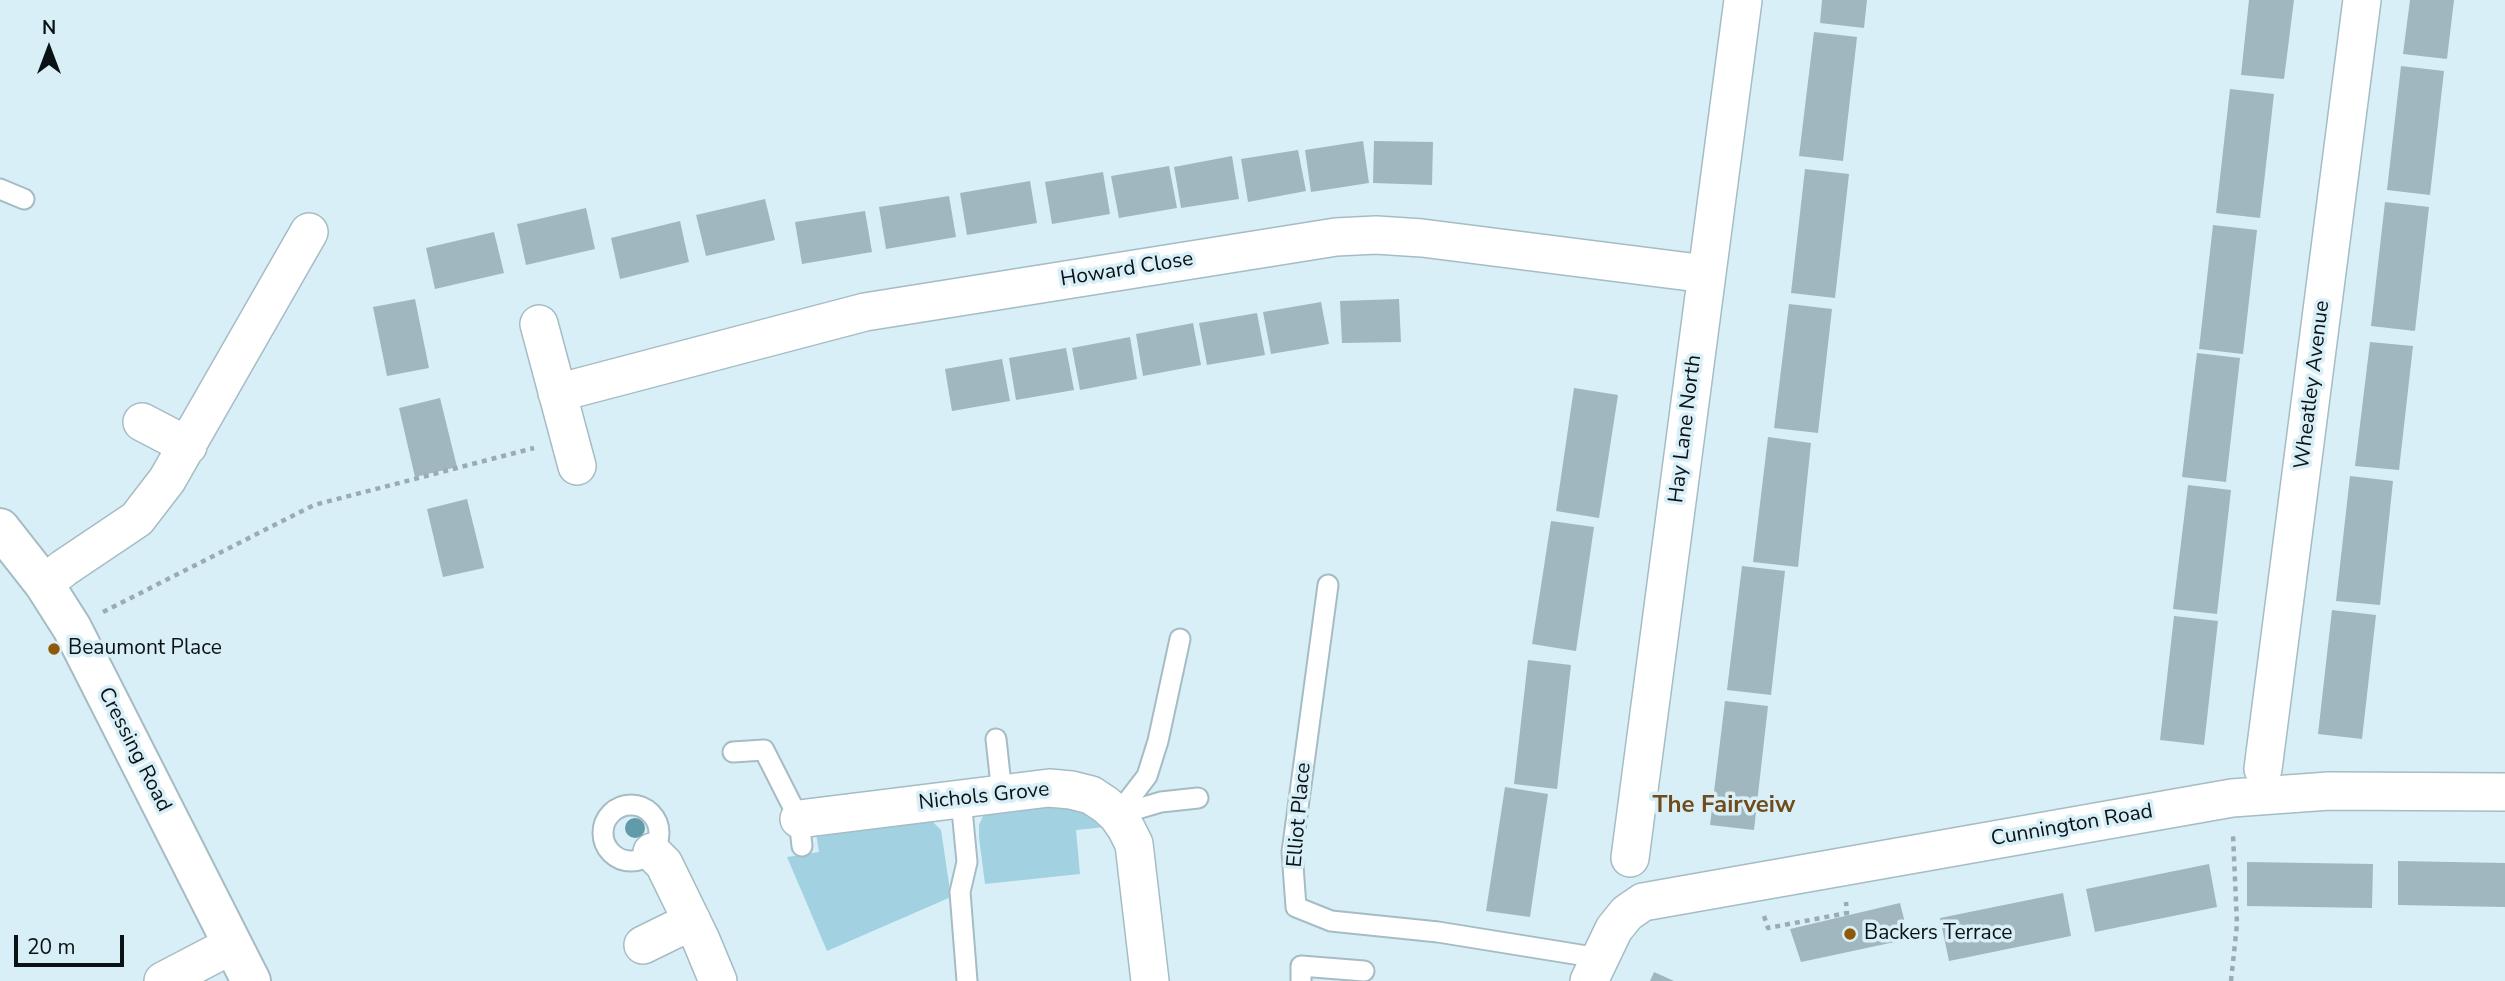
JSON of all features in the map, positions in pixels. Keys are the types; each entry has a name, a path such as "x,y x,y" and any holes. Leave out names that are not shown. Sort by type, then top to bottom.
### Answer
{"street":[{"name":"Hay Lane North","path":"1630,858 1743,0"},
{"name":"Wheatley Avenue","path":"2263,769 2362,0"},
{"path":"44,584 137,519 167,480 309,232"},
{"name":"Howard Close","path":"558,393 865,312 1336,237 1376,235 1422,238 1706,274"},
{"path":"539,324 577,466"},
{"path":"142,422 188,446"},
{"name":"Cressing Road","path":"0,528 44,584 72,628 251,981"},
{"name":"Nichols Grove","path":"800,832 961,799 1049,788 1091,795 1117,815 1134,844 1150,981"},
{"name":"Cunnington Road","path":"1594,970 1614,929 1627,913 1643,902 2232,799 2329,791 2505,792"},
{"path":"652,852 664,864 718,981"},
{"path":"643,945 692,921"},
{"path":"163,981 232,945"}],"lane":[{"path":"0,189 24,199"},
{"name":"Elliot Place","path":"1328,585 1292,852 1296,907 1331,921 1438,932 1594,970"},
{"path":"1117,815 1147,776 1158,741 1180,639"},
{"path":"996,739 1002,794"},
{"path":"733,752 764,750 800,832"},
{"path":"1117,815 1161,802 1198,798"},
{"path":"961,799 967,862 960,892 967,981"},
{"path":"1301,981 1301,967 1364,969"}],"path":[{"path":"72,628 314,505 534,449 558,393"},
{"path":"2231,981 2237,924 2232,799"}],"shaded area":[{"path":"1064,803 1080,807 1106,827 1076,830 1080,874 985,884 979,838 979,825 983,816 993,809"},
{"path":"922,817 941,830 951,897 827,951 787,857 819,852 815,827"}],"building":[{"path":"1822,0 1867,0 1864,28 1820,23"},
{"path":"2249,0 2294,0 2284,79 2241,75"},
{"path":"2410,0 2454,0 2447,59 2403,54"},
{"path":"1814,32 1857,37 1843,161 1799,156"},
{"path":"2401,66 2444,71 2430,195 2387,190"},
{"path":"2230,89 2274,94 2260,218 2216,213"},
{"path":"1363,141 1369,183 1311,192 1305,150"},
{"path":"1374,141 1433,142 1432,185 1373,183"},
{"path":"1298,150 1306,191 1248,202 1241,159"},
{"path":"1232,156 1239,199 1181,208 1174,167"},
{"path":"1169,166 1177,208 1119,218 1111,176"},
{"path":"1805,169 1849,174 1835,298 1791,293"},
{"path":"1103,172 1110,214 1052,224 1045,182"},
{"path":"1030,181 1037,223 967,235 960,193"},
{"path":"949,196 956,237 886,249 879,207"},
{"path":"765,199 775,240 706,256 696,215"},
{"path":"2385,202 2429,207 2415,331 2371,326"},
{"path":"586,208 595,249 526,265 517,224"},
{"path":"865,211 872,252 802,264 795,222"},
{"path":"680,221 689,262 620,279 611,238"},
{"path":"2213,225 2257,230 2243,354 2199,349"},
{"path":"494,232 504,273 435,289 426,248"},
{"path":"415,299 429,368 387,376 373,307"},
{"path":"1399,299 1401,342 1342,343 1340,301"},
{"path":"1321,302 1329,344 1271,354 1263,312"},
{"path":"1789,304 1832,309 1818,433 1774,428"},
{"path":"1257,313 1265,355 1207,365 1199,323"},
{"path":"1193,323 1201,365 1143,376 1136,334"},
{"path":"1130,337 1137,379 1080,390 1072,348"},
{"path":"2370,342 2413,346 2399,470 2355,466"},
{"path":"1066,348 1074,390 1016,400 1009,358"},
{"path":"2197,353 2240,358 2226,482 2182,477"},
{"path":"1002,359 1010,401 952,411 945,369"},
{"path":"1574,388 1618,395 1599,518 1556,511"},
{"path":"440,398 457,467 415,477 399,408"},
{"path":"1768,437 1811,443 1798,567 1753,562"},
{"path":"2350,476 2393,481 2380,605 2336,601"},
{"path":"2188,485 2231,490 2217,614 2173,609"},
{"path":"467,499 484,568 443,577 427,509"},
{"path":"1551,521 1594,527 1576,651 1532,644"},
{"path":"1742,566 1785,571 1771,695 1727,690"},
{"path":"2332,610 2376,615 2362,739 2318,734"},
{"path":"2174,616 2218,621 2204,745 2160,740"},
{"path":"1528,660 1571,665 1557,789 1514,784"},
{"path":"1725,701 1768,706 1754,830 1710,825"},
{"path":"1505,787 1548,794 1530,917 1486,911"},
{"path":"2398,861 2505,863 2505,907 2398,905"},
{"path":"2247,862 2373,864 2372,908 2247,906"},
{"path":"2209,864 2217,907 2095,932 2086,889"},
{"path":"2063,893 2071,936 1949,961 1940,918"},
{"name":"Backers Terrace","path":"1900,903 1909,939 1801,962 1790,929"},
{"path":"1654,972 1674,981 1650,981"}],"place":[{"name":"Beaumont Place","path":"54,649"},
{"name":"Backers Terrace","path":"1850,934"}],"district":[{"name":"The Fairveiw","path":"1724,806"}]}
